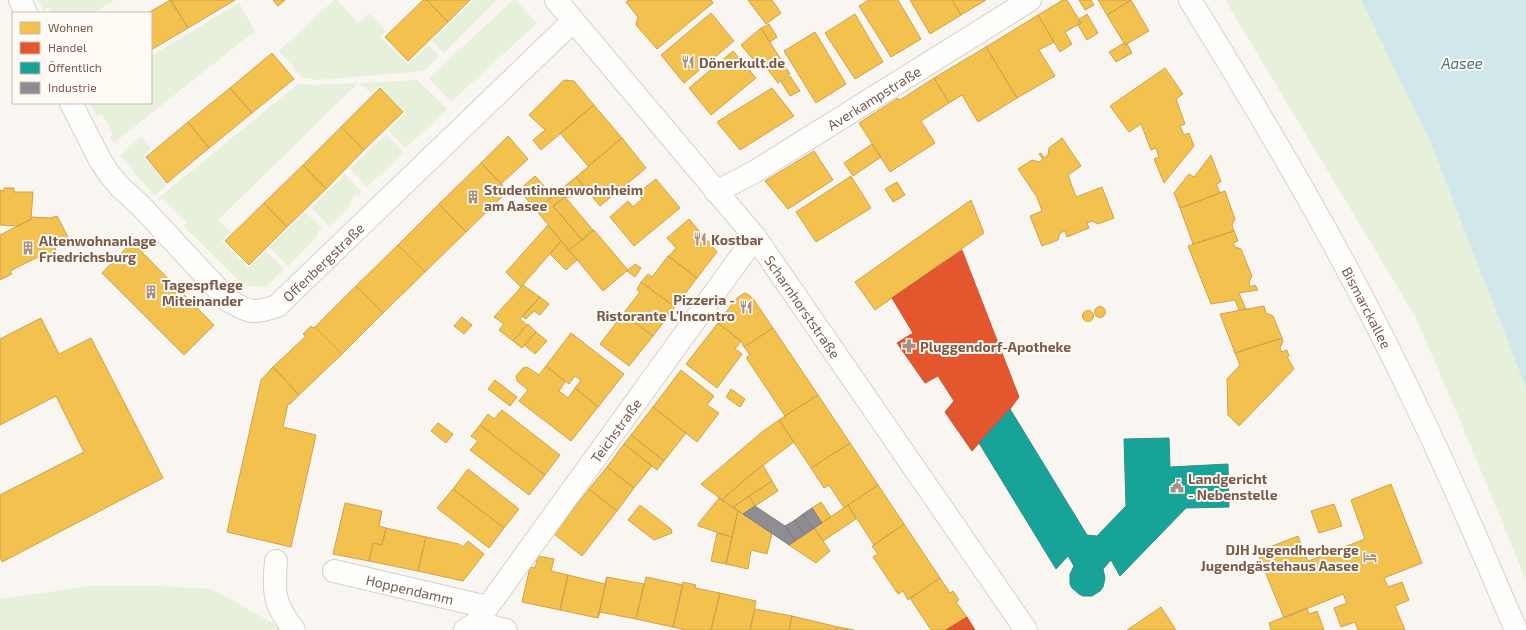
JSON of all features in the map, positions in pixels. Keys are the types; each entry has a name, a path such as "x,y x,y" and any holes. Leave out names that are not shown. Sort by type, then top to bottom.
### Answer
{"street":[{"path":"20,0 26,12"},
{"name":"Scharnhorststraße","path":"556,0 755,237 1026,630"},
{"name":"Averkampstraße","path":"716,192 756,171 1030,0"},
{"name":"Bismarckallee","path":"1190,0 1255,106 1354,282 1416,405 1516,630"},
{"name":"Offenbergstraße","path":"72,104 100,160 120,187 140,205 229,301 247,310 256,312 277,306 573,21"},
{"name":"Teichstraße","path":"476,620 755,237"},
{"path":"276,561 274,583 276,597 282,616 294,630"},
{"name":"Hoppendamm","path":"334,571 506,630"}],"green space":[{"path":"38,0 115,0 95,12 51,12 49,8 43,10"},
{"path":"334,0 337,0 358,23 369,13 386,31 380,37 408,64 429,45 439,56 424,71 317,80 302,77 279,51"},
{"path":"474,0 497,0 444,53 432,41"},
{"path":"513,0 515,0 537,23 451,102 429,78"},
{"path":"1225,0 1361,0 1429,139 1526,388 1526,580 1416,318"},
{"path":"239,3 255,31 114,143 110,137 113,134 102,114 96,116 90,104 152,104 152,55"},
{"path":"417,80 447,109 406,148 388,130 405,113 379,86 371,93 363,86 359,86 361,83"},
{"path":"358,83 218,220 230,232 222,241 248,268 266,251 284,269 266,287 251,286 241,283 184,226 187,222 163,198 159,201 157,199 298,84 313,85"},
{"path":"386,134 404,152 367,187 350,169"},
{"path":"141,137 151,148 143,156 167,185 154,196 120,155"},
{"path":"345,174 362,192 358,197 356,195 349,202 351,204 329,226 311,208"},
{"path":"305,212 322,228 316,234 318,236 288,266 269,247"},
{"path":"90,586 156,586 212,589 285,630 0,630 0,599"}],"water":[{"name":"Aasee","path":"1361,0 1526,0 1526,388 1429,139"}],"building: Wohnen":[{"path":"170,0 188,28 152,49 152,12 150,12"},
{"path":"171,0 235,0 188,28"},
{"path":"273,0 285,0 278,6"},
{"path":"423,0 427,0 448,22 408,61 385,37"},
{"path":"427,0 470,0 448,22"},
{"path":"629,0 711,0 713,3 657,49 636,25 638,17 626,2"},
{"path":"748,0 772,0 781,13 766,24"},
{"path":"869,0 898,0 921,39 891,57 859,6"},
{"path":"910,0 952,0 961,15 930,34"},
{"path":"952,0 986,0 961,15"},
{"path":"1063,0 1067,0 1081,23 1065,32 1072,44 1060,52 1038,15"},
{"path":"1079,0 1091,0 1094,5 1085,10"},
{"path":"1098,0 1131,0 1107,15"},
{"path":"1131,0 1149,31 1125,45 1107,15"},
{"path":"711,13 734,41 684,83 661,55"},
{"path":"855,14 883,62 855,79 825,33"},
{"path":"1087,14 1098,33 1087,40 1078,25 1081,23 1078,20"},
{"path":"1038,15 1054,42 1039,50 1055,76 1017,98 986,47"},
{"path":"769,24 777,37 770,42 761,28"},
{"path":"761,28 790,74 778,83 766,67 762,70 741,45"},
{"path":"815,32 846,84 816,103 784,51"},
{"path":"1124,43 1125,45 1127,44 1132,53 1116,62 1109,52"},
{"path":"986,47 1017,98 978,122 962,95 949,103 934,78"},
{"path":"733,51 756,78 711,115 689,88"},
{"path":"272,53 294,79 252,113 230,88"},
{"path":"1165,68 1183,94 1176,99 1185,124 1180,126 1184,135 1189,133 1194,146 1164,183 1154,159 1159,157 1156,148 1151,150 1141,124 1129,132 1110,106"},
{"path":"790,76 800,91 790,96 781,82"},
{"path":"934,78 949,103 921,121 935,143 890,172 859,123 898,98 900,100"},
{"path":"564,80 574,81 594,105 541,150 533,140 545,130 529,115"},
{"path":"230,88 252,113 209,148 188,122"},
{"path":"380,88 403,112 364,150 341,127"},
{"path":"772,88 794,116 740,150 717,122"},
{"path":"594,105 622,138 588,166 560,133"},
{"path":"188,122 209,148 167,183 146,157"},
{"path":"341,127 364,150 326,189 303,165"},
{"path":"508,136 528,159 501,184 481,163"},
{"path":"622,138 646,168 600,206 576,177"},
{"path":"1062,138 1081,166 1068,175 1076,197 1102,187 1114,218 1098,224 1092,221 1087,223 1089,228 1067,237 1065,231 1060,233 1058,240 1042,246 1030,216 1042,211 1037,197 1018,169 1032,160 1039,162 1043,159 1039,154 1041,153 1044,158 1048,155 1049,148"},
{"path":"872,144 881,157 853,176 844,163"},
{"path":"814,151 833,180 788,209 765,181"},
{"path":"1211,155 1221,182 1216,184 1220,193 1180,208 1174,193 1189,174 1194,177"},
{"name":"Studentinnenwohnheim am Aasee","path":"481,163 508,191 466,232 439,204"},
{"path":"303,165 326,189 287,227 264,203"},
{"path":"535,176 553,196 536,210 519,190"},
{"path":"851,176 871,208 816,242 796,212"},
{"path":"576,177 585,187 571,197 565,197 553,206 582,240 569,250 536,210"},
{"path":"656,179 680,208 634,246 610,217 628,201 633,207 642,199 637,194"},
{"path":"897,182 905,195 893,202 885,189"},
{"path":"4,188 14,188 14,192 33,192 31,219 19,226 0,225 0,190 4,191"},
{"path":"1225,191 1235,219 1232,225 1234,231 1193,244 1180,208"},
{"path":"565,197 593,230 582,240 553,206"},
{"path":"971,200 984,233 875,310 855,282"},
{"path":"264,203 287,227 249,265 225,241"},
{"path":"439,204 466,232 425,272 398,245"},
{"name":"Altenwohnanlage Friedrichsburg","path":"57,216 70,241 55,248 56,251 39,260 38,257 10,271 12,274 0,280 0,235 31,219 32,217 50,218"},
{"path":"689,219 717,252 697,278 668,256 676,248 667,238"},
{"path":"548,225 561,241 521,287 506,272"},
{"path":"594,230 628,270 603,291 569,250"},
{"path":"1234,231 1238,241 1233,243 1235,247 1241,249 1252,276 1249,282 1250,287 1255,285 1258,290 1239,293 1246,309 1239,310 1235,300 1211,304 1188,246"},
{"path":"561,241 577,260 566,270 550,254"},
{"name":"Tagespflege Miteinander","path":"132,242 214,325 184,355 102,273"},
{"path":"398,245 425,272 383,313 356,286"},
{"path":"668,256 697,278 675,307 641,282 648,274 652,277"},
{"path":"635,264 641,268 635,277 627,271"},
{"path":"641,282 675,307 653,336 623,314 640,292 637,290"},
{"path":"523,285 540,297 520,319 527,325 513,341 499,330 504,324 494,317"},
{"path":"356,286 383,313 342,354 315,327"},
{"path":"745,293 754,300 773,328 744,347 741,341 718,323 735,300"},
{"path":"540,297 549,304 540,315 534,311 526,319 522,316"},
{"path":"1264,306 1266,313 1273,316 1282,338 1235,353 1220,314"},
{"path":"1098,307 1102,307 1104,308 1104,316 1098,317 1095,314 1095,310"},
{"path":"1086,311 1090,311 1092,312 1092,320 1086,321 1083,318 1083,314"},
{"path":"623,314 653,336 629,366 600,344"},
{"path":"462,317 472,325 464,334 454,326"},
{"path":"41,318 59,354 91,338 163,478 2,562 0,557 0,495 84,452 56,396 0,425 0,339"},
{"path":"718,323 741,341 735,349 742,354 717,388 686,364"},
{"path":"528,324 536,332 522,348 513,341"},
{"path":"311,326 313,328 315,327 342,354 299,395 273,367 306,336 303,334"},
{"path":"773,328 818,395 785,416 747,359 750,355 744,347"},
{"path":"536,332 547,341 535,354 524,345"},
{"path":"571,333 624,374 598,407 575,388 581,380 575,376 569,384 546,366"},
{"path":"1282,338 1283,341 1280,348 1281,352 1287,350 1289,356 1287,357 1294,369 1239,426 1228,415 1227,379 1240,365 1235,353"},
{"path":"546,366 565,382 559,391 568,398 575,388 598,407 571,441 519,401 528,390 517,381 516,376 523,368 527,367 539,375"},
{"path":"273,367 299,395 290,404 288,404 283,427 316,435 291,547 227,532 261,380"},
{"path":"681,370 714,396 707,405 719,413 697,442 653,407"},
{"path":"495,380 517,397 510,406 488,389"},
{"path":"731,389 745,399 740,407 726,397"},
{"path":"818,395 850,443 811,468 779,420"},
{"path":"653,407 686,433 664,461 631,435"},
{"path":"502,410 560,455 545,475 480,425 488,414 494,419"},
{"path":"779,420 794,442 749,476 722,500 701,484 762,432"},
{"path":"438,423 453,434 446,443 431,431"},
{"path":"480,425 545,475 529,495 470,450 478,441 471,436"},
{"path":"631,435 664,461 657,470 624,444"},
{"path":"850,443 878,485 844,508 829,485 824,488 811,468"},
{"path":"624,444 652,466 634,488 607,467"},
{"path":"763,465 772,481 733,507 722,500 749,476"},
{"path":"607,467 634,488 617,511 589,489"},
{"path":"468,469 519,509 504,528 453,489"},
{"path":"772,481 778,491 755,506 749,496"},
{"name":"DJH Jugendherberge Jugendgästehaus Aasee","path":"1391,484 1422,563 1384,578 1388,587 1402,582 1409,600 1395,606 1405,630 1358,630 1355,622 1341,627 1334,608 1347,603 1343,594 1284,618 1257,552 1298,536 1308,561 1365,539 1351,500"},
{"path":"878,485 904,524 874,545 848,505"},
{"path":"453,489 504,528 489,548 437,508"},
{"path":"589,489 617,511 582,556 554,534"},
{"path":"749,496 755,506 743,514 733,507"},
{"path":"719,498 738,511 732,537 698,526"},
{"path":"821,502 831,517 822,523 812,508"},
{"path":"345,503 382,511 379,526 386,528 382,545 373,543 369,561 333,554"},
{"path":"1334,504 1342,526 1319,533 1311,511"},
{"path":"640,505 671,529 672,533 654,540 628,520"},
{"path":"848,505 856,519 823,541 814,528"},
{"path":"738,511 772,533 767,554 751,550 748,569 726,564"},
{"path":"904,524 940,578 908,600 903,591 898,594 873,557 878,554 872,546"},
{"path":"386,528 426,537 418,571 369,561 373,543 382,545"},
{"path":"814,528 830,551 816,563 789,545"},
{"path":"717,533 732,537 726,564 711,561"},
{"path":"426,537 459,544 463,547 468,541 484,554 463,581 418,571"},
{"path":"538,556 554,559 551,571 568,575 560,610 522,602 530,567 535,568"},
{"path":"568,575 605,584 607,577 598,618 560,610"},
{"path":"607,577 644,584 636,619 600,612 598,618"},
{"path":"646,577 683,585 673,627 636,619"},
{"path":"940,578 950,593 953,591 959,600 956,602 967,617 946,630 931,630 910,598"},
{"path":"683,582 696,585 695,588 720,593 711,630 685,630 673,627"},
{"path":"720,593 756,601 750,630 711,630"},
{"path":"1161,607 1176,630 1127,630"},
{"path":"1307,608 1309,614 1317,611 1324,630 1271,630 1269,623"},
{"path":"755,609 792,616 789,630 750,630"},
{"path":"792,616 838,627 837,630 789,630"},
{"path":"838,627 854,630 837,630"}],"building: Handel":[{"path":"962,250 1019,397 972,451 945,412 954,401 938,376 925,383 897,343 913,333 892,298"},
{"path":"967,617 975,630 946,630"}],"building: Öffentlich":[{"name":"Landgericht - Nebenstelle","path":"1010,409 1087,535 1097,536 1126,506 1124,439 1169,438 1170,467 1228,464 1229,507 1186,508 1120,576 1111,560 1103,569 1105,578 1103,587 1100,591 1092,596 1083,596 1072,588 1070,584 1070,574 1074,566 1068,556 1056,569 979,443"}],"building: Industrie":[{"path":"755,506 785,526 795,541 789,545 743,514"},
{"path":"812,508 822,523 813,529 803,514"},
{"path":"803,514 813,529 804,535 795,520"},
{"path":"795,520 804,535 795,541 785,526"}],"place":[{"name":"Dönerkult.de","path":"688,62"},
{"name":"Studentinnenwohnheim am Aasee","path":"473,197"},
{"name":"Kostbar","path":"700,239"},
{"name":"Altenwohnanlage Friedrichsburg","path":"28,248"},
{"name":"Tagespflege Miteinander","path":"151,292"},
{"name":"Pizzeria - Ristorante L'Incontro","path":"746,307"},
{"name":"Pluggendorf-Apotheke","path":"909,346"},
{"name":"Landgericht - Nebenstelle","path":"1177,486"},
{"name":"DJH Jugendherberge Jugendgästehaus Aasee","path":"1370,557"}]}
